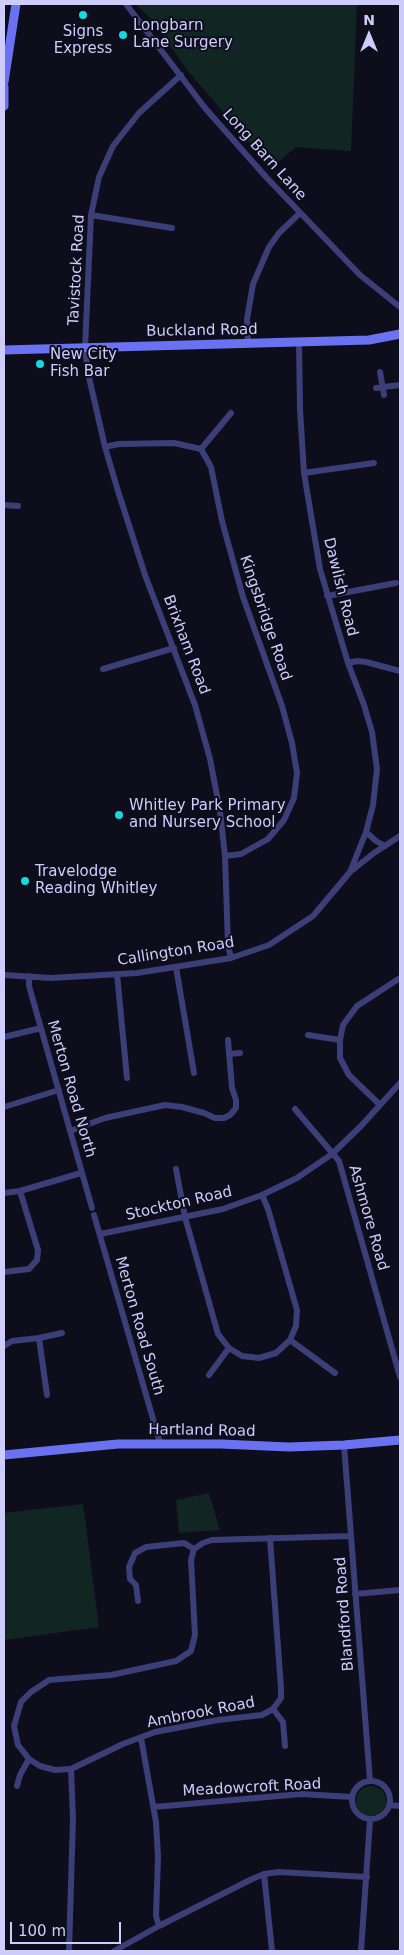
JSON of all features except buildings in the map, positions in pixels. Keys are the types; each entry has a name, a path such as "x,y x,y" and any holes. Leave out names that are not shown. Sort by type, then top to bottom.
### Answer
{"street":[{"path":"4,82 16,4"},
{"name":"Long Barn Lane","path":"126,4 211,115 300,213 360,275 400,307"},
{"name":"Tavistock Road","path":"85,348 90,215 99,177 113,146 139,112 181,75"},
{"path":"4,87 4,106"},
{"path":"248,344 247,318 250,294 255,278 269,247 279,233 300,213"},
{"path":"90,215 172,228"},
{"name":"Buckland Road","path":"4,350 369,340 400,334"},
{"name":"Dawlish Road","path":"299,342 300,409 304,473 320,569 348,663 372,732 377,769 373,805 366,832 350,872"},
{"name":"Brixham Road","path":"85,348 88,373 105,447 145,575 196,705 210,759 220,811 225,856 228,945 231,958"},
{"path":"380,372 380,388 384,395"},
{"path":"380,388 400,385"},
{"path":"105,447 118,444 174,443 201,449 231,413"},
{"name":"Kingsbridge Road","path":"201,449 211,467 228,545 243,597 282,706 292,743 296,773 294,798 284,820 268,840 241,854 225,856"},
{"path":"304,473 374,463"},
{"path":"4,505 18,506"},
{"path":"327,596 396,583"},
{"path":"103,669 174,648"},
{"path":"348,663 366,662 400,671"},
{"path":"366,832 376,842 385,846"},
{"name":"Callington Road","path":"4,975 51,978 176,968 231,958 269,945 313,916 350,872 400,836"},
{"path":"176,968 194,1073"},
{"path":"117,974 127,1078"},
{"name":"Merton Road North","path":"30,976 29,986 93,1211"},
{"path":"380,1105 348,1075 340,1058 340,1040 344,1025 357,1006 400,978"},
{"path":"4,1037 41,1028"},
{"path":"308,1035 340,1040"},
{"path":"70,1131 105,1118 165,1105 189,1109 215,1118 224,1118 230,1115 236,1108 236,1100 231,1083 228,1040"},
{"path":"229,1054 240,1053"},
{"name":"Stockton Road","path":"100,1234 223,1209 262,1195 297,1178 332,1154 400,1083"},
{"path":"4,1107 59,1090"},
{"name":"Ashmore Road","path":"295,1109 339,1162 400,1377"},
{"path":"176,1168 185,1217 218,1334 229,1348 242,1356 258,1358 276,1353 290,1340 296,1326 296,1310 268,1209 262,1195"},
{"path":"4,1193 20,1191 81,1173"},
{"path":"4,1272 29,1269 37,1260 38,1250 20,1191"},
{"name":"Merton Road South","path":"93,1211 160,1443"},
{"path":"4,1346 12,1341 62,1333"},
{"path":"39,1338 46,1395"},
{"path":"290,1340 335,1373"},
{"path":"209,1375 229,1348"},
{"name":"Hartland Road","path":"4,1455 118,1444 221,1444 288,1447 400,1440"},
{"name":"Blandford Road","path":"344,1445 370,1781"},
{"path":"17,1786 20,1775 30,1759 18,1745 14,1726 21,1702 31,1692 49,1680 111,1675 176,1661 191,1651 195,1636 190,1570 194,1549 212,1540 351,1536"},
{"name":"Ambrook Road","path":"30,1759 40,1766 56,1770 71,1769 123,1744 155,1732 262,1715 273,1709 281,1698 281,1688 270,1538"},
{"path":"138,1601 136,1585 130,1580 129,1567 135,1553 146,1546 184,1543 194,1549"},
{"path":"355,1594 400,1590"},
{"name":"Ambrook Road","path":"273,1709 283,1722 285,1746"},
{"path":"141,1738 154,1807 158,1857 156,1916 159,1926"},
{"path":"69,1951 72,1834 71,1769"},
{"path":"370,1781 376,1782 386,1788 389,1793 390,1805 385,1814 375,1820 370,1820 358,1815 352,1804 352,1797 358,1786 370,1781"},
{"name":"Meadowcroft Road","path":"154,1807 301,1794 352,1797"},
{"path":"390,1805 400,1806"},
{"path":"361,1951 370,1820"},
{"path":"114,1951 252,1878 264,1874 279,1872 366,1877"},
{"path":"264,1874 272,1951"}],"green space":[{"path":"135,4 357,4 351,151 296,147 271,168 188,71 150,18"},
{"path":"209,1493 220,1530 179,1533 176,1500"},
{"path":"83,1504 99,1627 4,1640 4,1513"},
{"path":"371,1786 382,1790 386,1801 382,1812 371,1816 360,1812 356,1801 360,1790"}],"place":[{"name":"Signs Express","path":"83,15"},
{"name":"Longbarn Lane Surgery","path":"123,35"},
{"name":"New City Fish Bar","path":"40,364"},
{"name":"Whitley Park Primary and Nursery School","path":"119,815"},
{"name":"Travelodge Reading Whitley","path":"25,881"}]}
